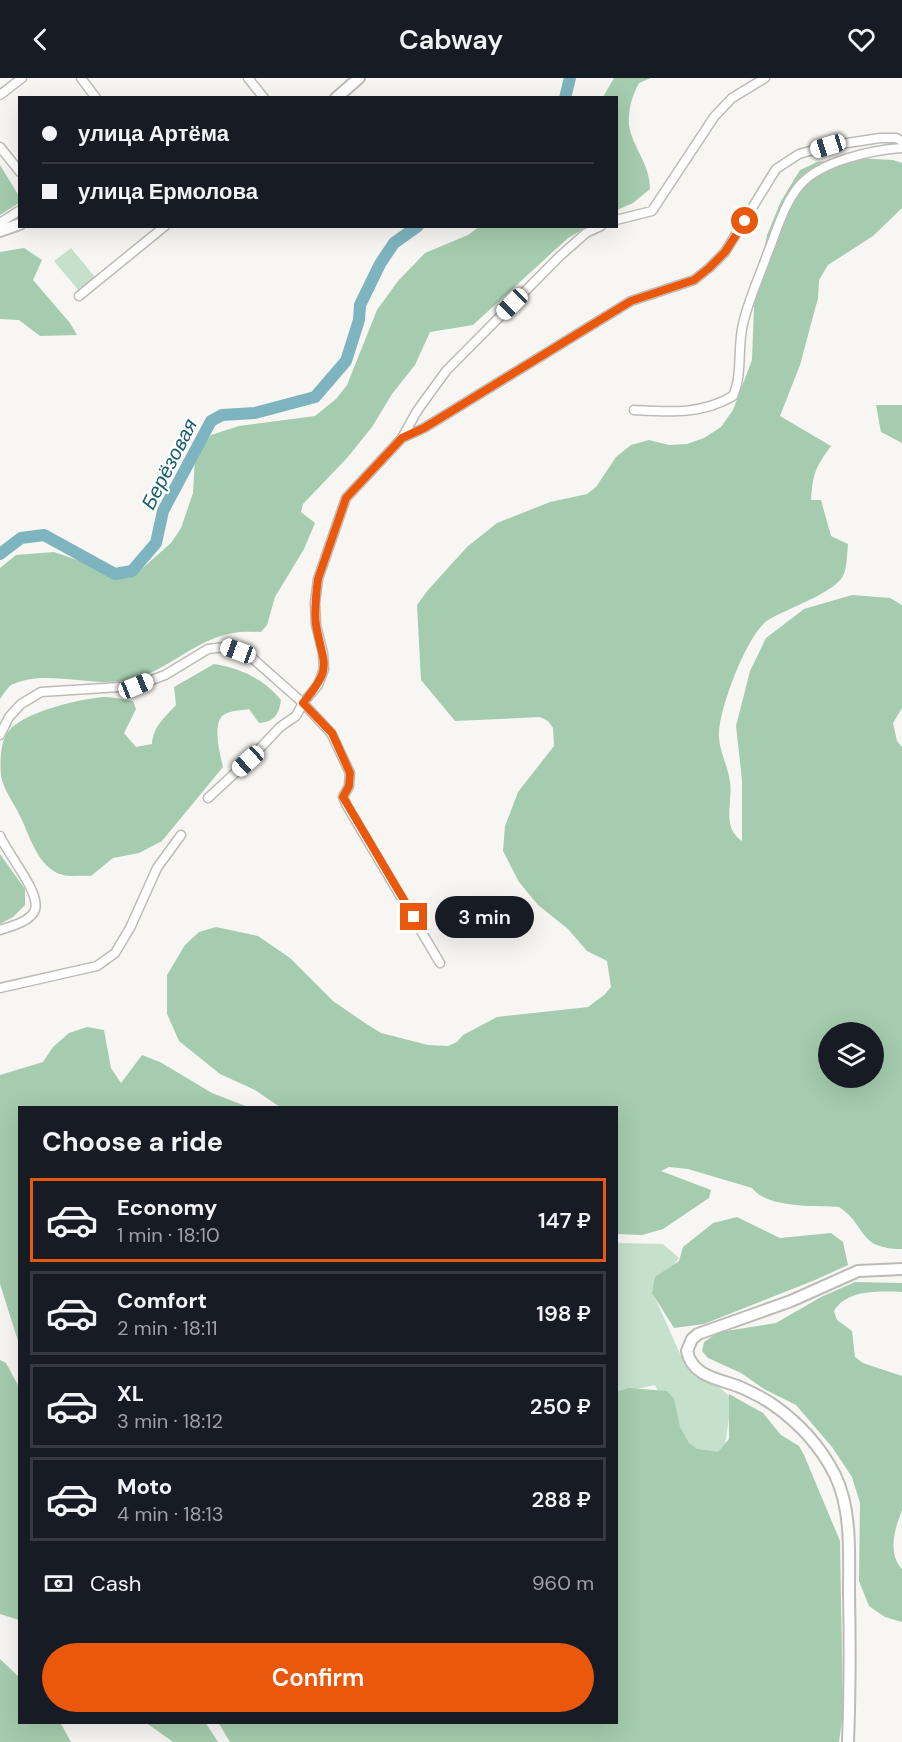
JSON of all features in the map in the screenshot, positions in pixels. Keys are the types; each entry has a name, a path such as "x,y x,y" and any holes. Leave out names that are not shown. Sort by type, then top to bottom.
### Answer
{"street":[{"path":"0,95 22,78"},
{"path":"81,78 94,96"},
{"path":"248,78 262,96"},
{"path":"338,96 359,78"},
{"path":"618,220 652,211 714,117 732,98 765,78"},
{"path":"402,438 424,428 631,301 694,280 725,252 776,169 800,154 828,146 880,138 896,138 902,141"},
{"path":"0,147 18,170"},
{"path":"634,410 675,412 703,410 733,396 738,386 743,324 774,238 800,185 816,172 839,162 865,154 902,148"},
{"path":"0,223 18,211"},
{"path":"0,231 18,225"},
{"path":"79,296 163,228"},
{"path":"208,798 280,727 296,716 303,703 318,685 324,669 324,653 316,625 315,603 318,579 346,498 402,438 417,411 446,372 560,256 586,233 597,228"},
{"path":"0,735 9,717 21,704 41,692 136,686 165,675 208,649 225,647 250,656 303,703 332,733 350,773 349,786 343,797 347,806 440,963"},
{"path":"0,988 97,966 115,953 130,928 157,868 181,835"},
{"path":"0,836 4,846 32,888 37,902 34,913 22,922 0,930"},
{"path":"849,1742 850,1639 846,1515 841,1489 835,1474 813,1442 785,1414 756,1394 705,1375 692,1364 687,1351 692,1339 699,1334 791,1301 858,1271 902,1269"}],"green space":[{"path":"614,78 651,78 639,83 631,103 629,119 631,133 647,171 650,189 633,203 618,210 618,96 604,96"},
{"path":"854,158 893,160 902,163 902,208 873,236 828,265 819,280 818,298 800,365 780,416 831,446 816,471 811,500 821,500 831,536 848,544 843,576 830,588 768,620 760,628 744,655 729,689 719,738 730,782 730,821 732,829 742,841 742,780 736,726 750,671 766,638 804,609 852,595 890,598 902,605 902,708 893,723 897,741 902,747 902,1249 877,1245 864,1235 848,1214 839,1207 780,1203 769,1200 752,1188 688,1169 669,1167 661,1171 711,1190 709,1198 663,1229 642,1235 618,1234 618,1106 279,1106 255,1090 220,1074 179,1041 167,1014 167,975 185,945 199,932 216,927 258,936 290,958 333,1001 365,1023 381,1033 428,1045 448,1046 457,1042 463,1035 497,1017 588,1007 611,987 607,961 587,951 568,929 538,905 519,882 503,851 505,826 518,792 554,746 553,728 548,721 540,717 455,721 421,680 417,605 467,547 497,523 550,502 587,494 596,487 616,457 631,445 649,440 669,445 687,444 704,438 721,427 733,410 752,360 754,306 767,235 781,201 800,170 817,162"},
{"path":"0,165 18,194 18,204 0,215"},
{"path":"477,228 585,228 568,238 473,325 430,332 415,365 392,394 372,427 347,458 303,504 301,512 315,523 304,549 275,597 267,625 261,632 240,632 219,636 156,670 129,680 100,682 39,678 25,680 11,685 0,699 0,568 16,555 54,552 80,561 111,577 128,577 137,573 171,543 181,528 193,493 195,457 211,435 239,426 315,416 336,399 347,385 377,310 398,281 425,253 468,235"},
{"path":"24,248 42,260 33,280 70,323 77,335 40,336 19,320 0,319 0,252"},
{"path":"71,248 95,277 79,291 54,261"},
{"path":"876,405 902,405 902,443 881,432"},
{"path":"214,664 233,668 267,686 281,700 275,717 259,723 249,709 227,713 221,718 217,730 223,767 162,841 139,853 113,858 91,876 70,876 54,871 35,850 2,781 1,753 3,741 8,732 26,718 53,707 109,697 133,701 136,709 124,733 136,747 152,744 157,727 176,705 174,687"},
{"path":"0,854 25,889 25,905 13,917 0,924"},
{"path":"87,1027 104,1030 111,1068 121,1083 142,1055 160,1062 212,1093 245,1106 18,1106 18,1341 0,1284 0,1075 43,1062 53,1047 69,1033"},
{"path":"737,1217 780,1238 831,1233 843,1242 848,1265 704,1324 674,1328 652,1293 655,1277 679,1261 683,1247 713,1223"},
{"path":"618,1243 663,1244 679,1258 652,1291 681,1356 732,1398 723,1458 689,1454 655,1385 618,1393"},
{"path":"855,1282 902,1283 902,1292 855,1295 840,1304 834,1311 837,1320 852,1331 855,1357 863,1363 902,1376 902,1510 895,1532 894,1548 897,1563 902,1569 902,1622 885,1617 869,1606 859,1581 860,1503 852,1477 832,1447 796,1405 764,1389 741,1373 708,1358 702,1351 704,1342 719,1332 776,1323 821,1297"},
{"path":"0,1360 6,1363 18,1385 18,1620 0,1614"},
{"path":"629,1388 667,1391 674,1399 680,1427 689,1443 697,1449 718,1452 729,1439 729,1394 763,1413 781,1435 799,1446 840,1541 843,1713 839,1742 230,1742 219,1724 618,1724 618,1391"},
{"path":"0,1659 18,1676 18,1724 61,1724 71,1742 0,1742"},
{"path":"148,1724 206,1724 218,1742 173,1742"}],"waterway":[{"name":"Берёзовая","path":"566,96 570,78"},
{"name":"Берёзовая","path":"0,554 21,538 44,535 115,574 132,571 156,543 163,511 211,421 222,415 255,413 315,397 346,361 359,320 360,305 380,264 394,243 415,228"}],"route":[{"path":"414,917 347,806 343,797 349,786 350,773 332,733 303,703 318,685 324,669 324,653 316,625 316,591 346,498 402,438 424,428 631,301 694,280 725,252 745,221"}]}
